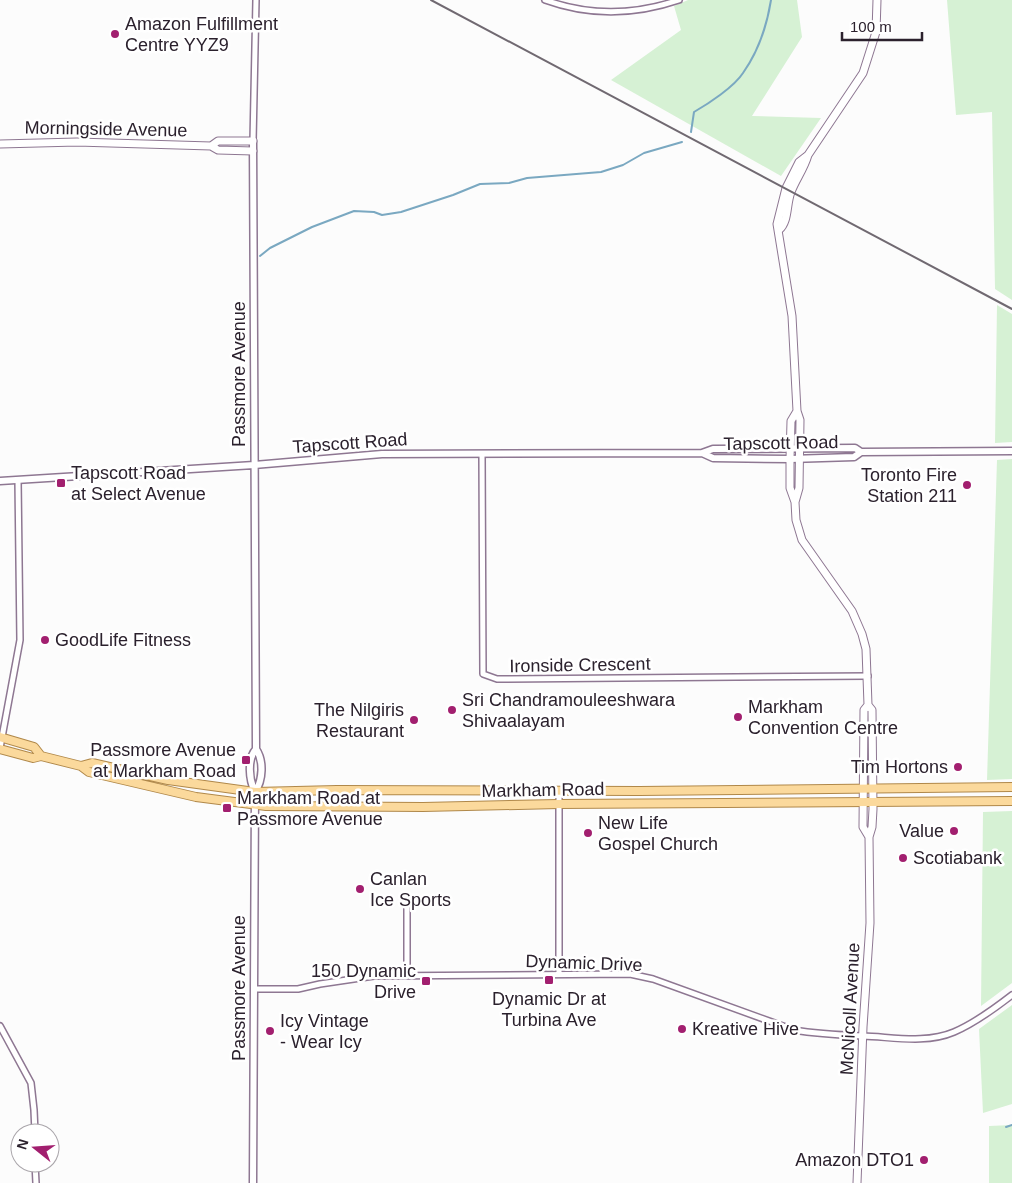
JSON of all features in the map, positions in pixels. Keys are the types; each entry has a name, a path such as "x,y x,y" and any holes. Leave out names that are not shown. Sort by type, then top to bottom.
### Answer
{"main road":[{"name":"McNicoll Avenue","path":"795,502 799,488 800,420 796,411 792,316 779,230 784,226 791,191 805,166 808,155 863,73 876,32 877,0"},
{"name":"Morningside Avenue","path":"211,146 218,141 253,141"},
{"name":"Morningside Avenue","path":"0,144 77,142 211,146 218,150 253,151"},
{"name":"McNicoll Avenue","path":"796,411 791,420 790,449 790,488 795,502 796,520 802,540 852,611 862,634 866,650 868,705 872,710 872,827 869,837 870,923 862,1036 857,1183"},
{"name":"McNicoll Avenue","path":"868,705 864,710 862,789 863,827 869,837"},
{"name":"Markham Road","path":"1,737 34,747 41,756"},
{"name":"Markham Road","path":"0,748 33,758 41,756 81,766 89,772 196,797 254,805 423,807 559,804 1012,801"},
{"name":"Markham Road","path":"81,766 92,762 168,780 255,792 1012,787"}],"street":[{"name":"Passmore Avenue","path":"254,1183 255,792 250,784 251,755 256,749 253,141 256,0"},
{"path":"545,0 575,8 615,12 654,7 678,0"},
{"name":"Tapscott Road","path":"0,481 254,465 382,454 702,453 713,449 855,448 860,452 1012,451"},
{"name":"Tapscott Road","path":"702,453 713,458 798,459 854,457 860,452"},
{"name":"Ironside Crescent","path":"482,454 483,674 497,679 868,676"},
{"path":"0,748 20,640 18,480"},
{"path":"558,791 559,974"},
{"path":"407,900 407,975"},
{"name":"Dynamic Drive","path":"255,989 298,989 374,976 622,974 653,979 794,1030 819,1035 919,1039 937,1037 953,1032 976,1021 1012,995"},
{"path":"0,1026 31,1083 35,1123"}],"green space":[{"path":"688,0 797,0 802,37 752,116 821,118 781,176 611,80 681,30 674,6"},
{"path":"947,0 1012,0 1012,300 995,289 992,112 956,115"},
{"path":"997,305 1012,314 1012,442 995,443"},
{"path":"1012,459 1012,779 987,780 997,460"},
{"path":"1012,811 1012,983 981,1006 983,812"},
{"path":"1012,1005 1012,1104 983,1113 979,1029"},
{"path":"1012,1125 1012,1183 989,1183 989,1126"}],"waterway":[{"path":"691,132 694,112 727,89 739,78 748,65 761,38 771,0"},
{"path":"260,256 270,248 312,227 354,211 374,212 382,215 401,212 480,184 509,183 527,178 601,172 623,165 644,153 682,142"},
{"path":"1006,1127 1012,1125"}],"railway":[{"path":"431,0 1012,309"}],"place":[{"name":"Amazon Fulfillment Centre YYZ9","path":"115,34"},
{"name":"Tapscott Road at Select Avenue","path":"61,483"},
{"name":"Toronto Fire Station 211","path":"967,485"},
{"name":"GoodLife Fitness","path":"45,640"},
{"name":"Sri Chandramouleeshwara Shivaalayam","path":"452,710"},
{"name":"Markham Convention Centre","path":"738,717"},
{"name":"The Nilgiris Restaurant","path":"414,720"},
{"name":"Passmore Avenue at Markham Road","path":"246,760"},
{"name":"Tim Hortons","path":"958,767"},
{"name":"Markham Road at Passmore Avenue","path":"227,808"},
{"name":"Value","path":"954,831"},
{"name":"New Life Gospel Church","path":"588,833"},
{"name":"Scotiabank","path":"903,858"},
{"name":"Canlan Ice Sports","path":"360,889"},
{"name":"Dynamic Dr at Turbina Ave","path":"549,980"},
{"name":"150 Dynamic Drive","path":"426,981"},
{"name":"Kreative Hive","path":"682,1029"},
{"name":"Icy Vintage - Wear Icy","path":"270,1031"},
{"name":"Amazon DTO1","path":"924,1160"}]}
